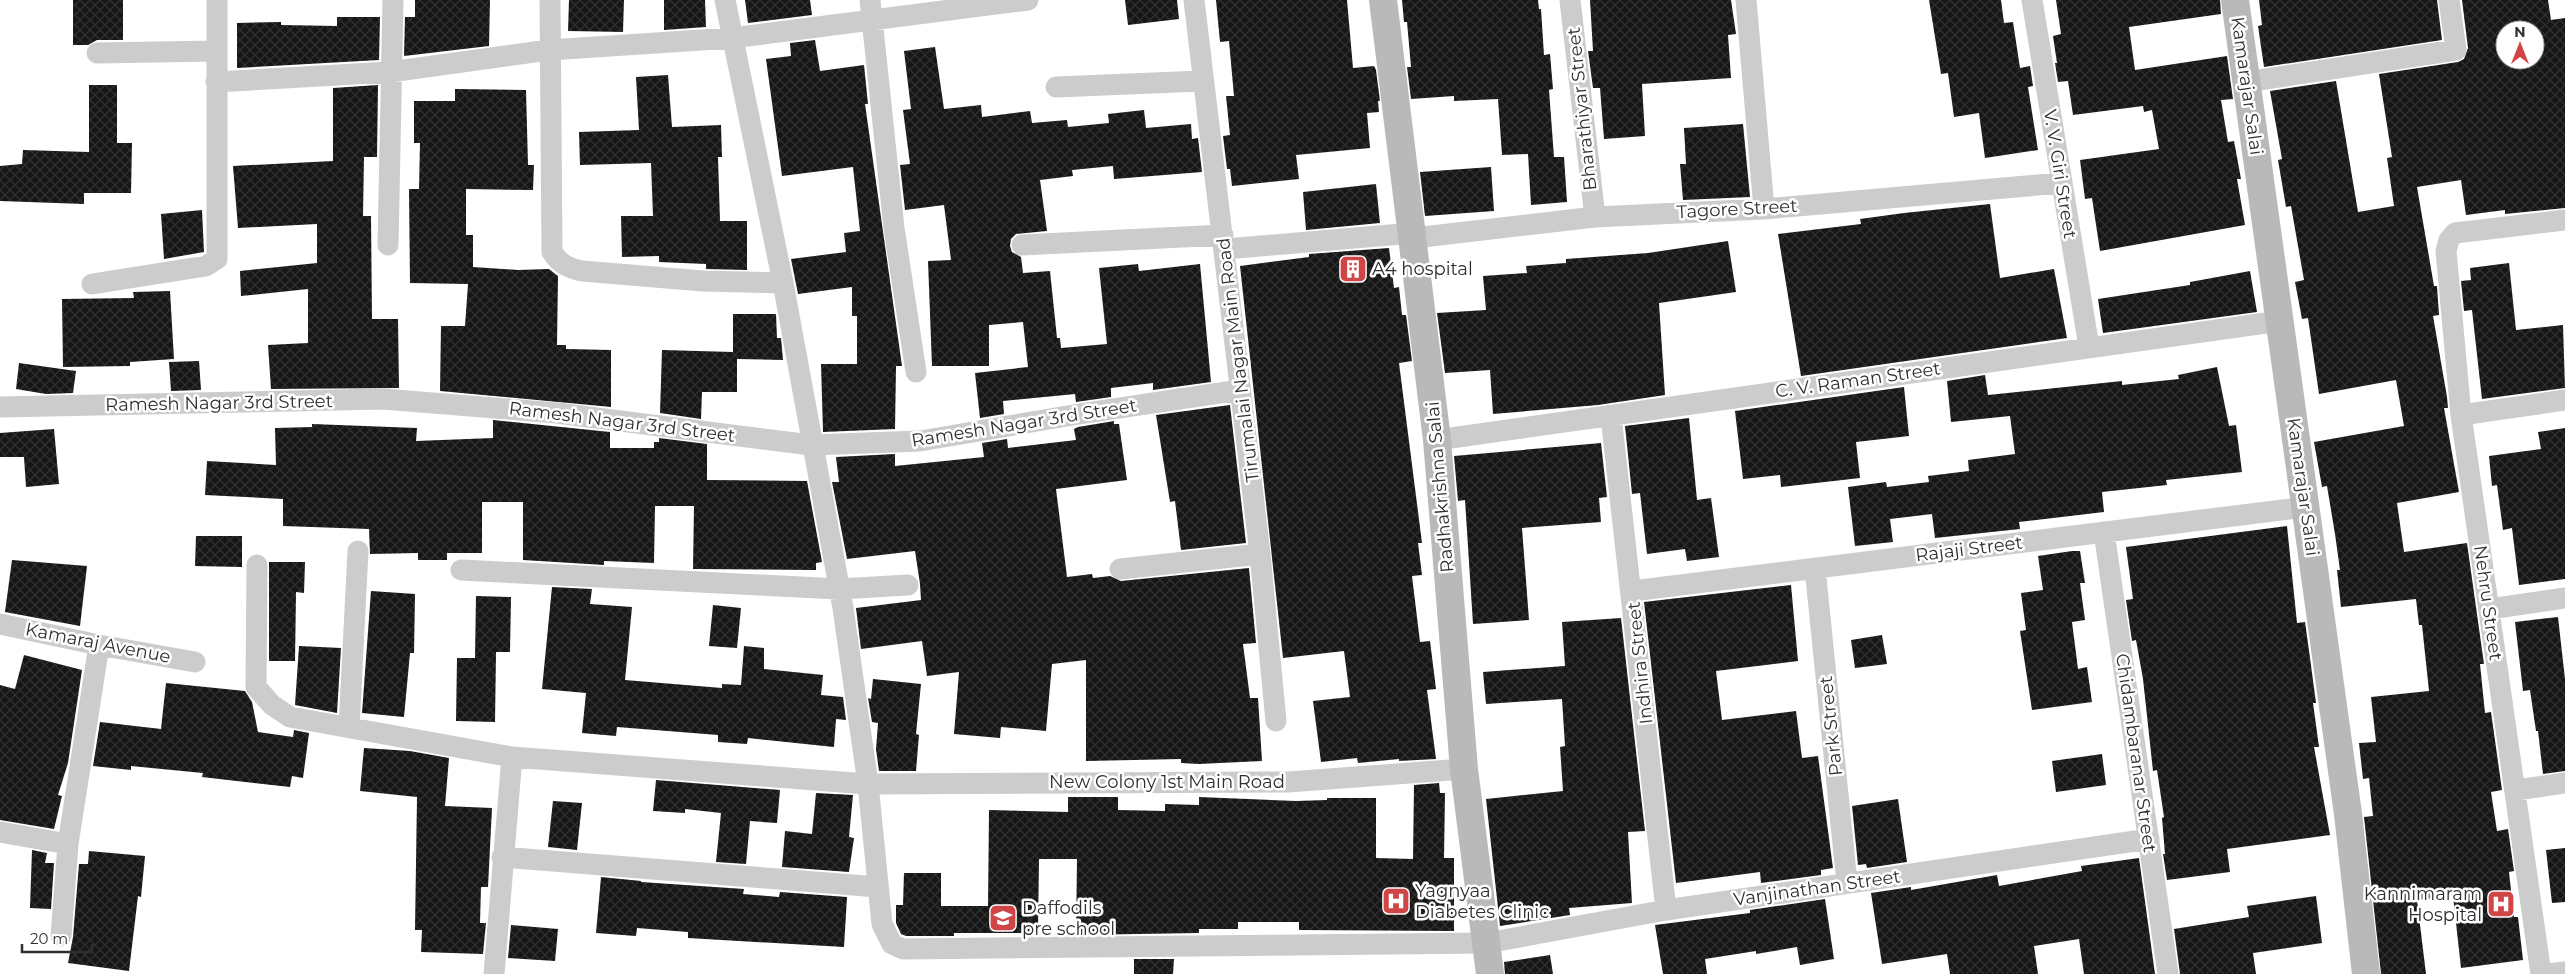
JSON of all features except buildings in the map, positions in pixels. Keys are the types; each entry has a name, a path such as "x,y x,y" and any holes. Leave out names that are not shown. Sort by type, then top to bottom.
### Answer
{"street":[{"path":"92,284 206,266 217,259 217,0"},
{"path":"388,245 390,72 393,0"},
{"path":"550,0 552,252 557,260 566,267 582,271 703,281 783,283"},
{"name":"Vanjinathan Street","path":"725,0 783,283 811,445 839,589 868,784 882,924 892,944 903,950 1487,942 1666,910 2149,839"},
{"path":"216,82 390,72 549,50 732,38 871,10 1028,0"},
{"name":"Tirumalai Nagar Main Road","path":"1194,0 1202,81 1224,242 1260,554 1276,721"},
{"name":"Radhakrishna Salai","path":"1384,0 1414,235 1437,440 1464,770 1490,974"},
{"name":"Bharathiyar Street","path":"1570,0 1595,217"},
{"path":"1746,0 1764,209"},
{"name":"V. V. Giri Street","path":"2032,0 2088,347"},
{"name":"Kamarajar Salai","path":"2235,0 2348,814 2366,974"},
{"path":"2246,82 2456,50 2449,0"},
{"path":"871,10 894,228 916,372"},
{"path":"97,53 216,51"},
{"path":"1056,87 1202,81"},
{"name":"Tagore Street","path":"1022,245 1224,242 1414,235 1595,217 1764,209 2061,182"},
{"name":"Nehru Street","path":"2541,974 2461,415 2446,251 2449,240 2455,233 2565,220"},
{"name":"C. V. Raman Street","path":"1437,440 2280,321"},
{"name":"Ramesh Nagar 3rd Street","path":"0,407 384,399 556,413 811,445 920,441 1240,390"},
{"path":"2461,415 2565,400"},
{"name":"Indhira Street","path":"1611,416 1632,591 1666,910"},
{"name":"Rajaji Street","path":"1632,591 2306,507"},
{"name":"Chidambaranar Street","path":"2104,532 2168,974"},
{"path":"349,728 358,551"},
{"path":"1120,568 1260,554"},
{"name":"New Colony 1st Main Road","path":"257,565 256,687 272,706 290,717 512,757 868,784 1288,782 1464,770"},
{"name":"Park Street","path":"1815,568 1847,883"},
{"path":"461,570 839,589 908,585"},
{"path":"2489,609 2565,598"},
{"name":"Kamaraj Avenue","path":"0,624 99,645 195,662"},
{"path":"60,936 68,844 99,645"},
{"path":"494,974 502,857 512,757"},
{"path":"2516,790 2565,783"},
{"path":"0,832 68,844"},
{"path":"502,857 878,887"},
{"path":"2547,974 2565,972"}],"place":[{"name":"A4 hospital","path":"1353,269"},
{"name":"Yagnyaa Diabetes Clinic","path":"1396,901"},
{"name":"Kannimaram Hospital","path":"2501,904"},
{"name":"Daffodils pre school","path":"1003,918"}]}
